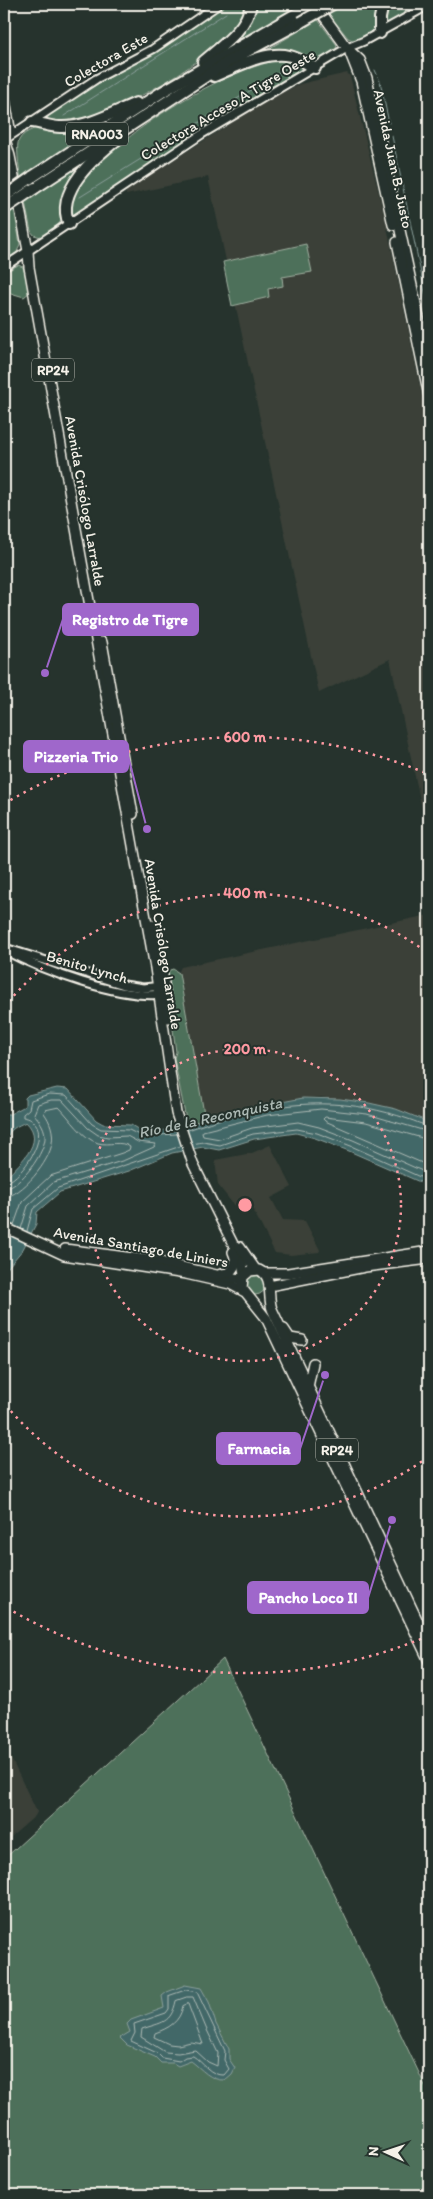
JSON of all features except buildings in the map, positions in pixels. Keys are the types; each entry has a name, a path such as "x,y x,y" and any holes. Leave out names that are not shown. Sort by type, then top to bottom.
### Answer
{"highway":[{"path":"181,80 229,39 246,20 251,4"},
{"name":"RNA003","path":"4,197 34,183 182,92 229,60 298,18 313,4"},
{"name":"RNA003","path":"4,209 34,183 181,80 298,18 332,4"},
{"path":"380,33 380,18 383,4"},
{"path":"182,92 214,76 268,56 292,57 315,68"},
{"path":"32,122 53,127 77,125 110,114 162,92"},
{"path":"69,224 65,216 66,203 68,194 79,178 115,140 156,108"}],"main road":[{"name":"Avenida Juan B. Justo","path":"323,15 347,48 360,60 368,78 429,364"},
{"name":"Avenida Juan B. Justo","path":"347,48 361,81 429,396"},
{"name":"Avenida Crisólogo Larralde","path":"4,94 10,128 4,139 28,251 34,266 162,990 179,1126 231,1242 242,1262 243,1277"},
{"name":"Avenida Crisólogo Larralde","path":"205,1182 244,1254 260,1271"},
{"name":"Avenida Santiago de Liniers","path":"4,1228 64,1254 186,1274 227,1283 246,1294"},
{"name":"Avenida Santiago de Liniers","path":"36,1242 72,1251 96,1252 156,1261 210,1273 243,1277"},
{"path":"210,1273 226,1274 232,1269 236,1258 231,1242"},
{"path":"243,1277 250,1271 288,1273 429,1251"},
{"path":"246,1294 262,1296 269,1288 365,1267 429,1258"},
{"name":"RP24","path":"260,1271 269,1280 269,1302 280,1327 429,1645"},
{"name":"RP24","path":"243,1277 246,1294 266,1318 429,1661"},
{"path":"280,1327 285,1330 290,1338 302,1340"},
{"path":"308,1388 313,1363"}],"street":[{"name":"Colectora Este","path":"4,139 96,79 153,49 219,4"},
{"name":"Colectora Acceso A Tigre Oeste","path":"4,267 202,134 347,48 380,33 429,5"},
{"name":"Benito Lynch","path":"4,949 124,985 162,990"}],"shaded area":[{"path":"347,73 350,76 386,222 429,428 429,842 390,659 319,693 208,177 126,195 126,190 271,98 300,84"},
{"path":"429,915 429,1122 413,1115 321,1097 265,1104 205,1119 179,971 181,967"},
{"path":"270,1145 292,1187 271,1198 283,1220 305,1221 320,1250 319,1252 291,1255 275,1253 249,1202 236,1208 218,1185 215,1160 252,1153"},
{"path":"4,1744 37,1812 35,1816 4,1843"}],"green space":[{"path":"226,4 249,4 240,22 223,41 170,79 111,110 85,120 63,125 46,122 49,114 73,98 174,41 195,22"},
{"path":"255,4 306,4 337,45 335,53 315,64 293,55 246,62 311,24 298,7 219,51"},
{"path":"321,4 337,4 339,7 347,4 381,4 375,28 359,39 352,40 348,38"},
{"path":"388,4 429,4 387,26 383,23 383,16"},
{"path":"283,59 294,60 301,64 301,72 76,215 71,216 67,206 82,182 131,135 193,94 225,78 256,66"},
{"path":"114,117 27,174 32,197 104,150 86,167 57,226 41,237 34,235 31,231 22,184 18,156 19,140 25,133 35,128 62,122"},
{"path":"4,156 20,244 16,255 4,262 4,217 9,214 4,191"},
{"path":"306,244 312,272 282,277 283,286 268,289 269,297 232,306 223,262"},
{"path":"18,265 23,267 30,292 24,297 4,291 4,273"},
{"path":"173,969 179,973 205,1119 187,1125 174,1058 176,1052 166,976 167,971"},
{"path":"255,1273 263,1276 266,1284 263,1292 255,1295 247,1292 244,1284 247,1276"},
{"path":"223,1659 429,2094 429,2195 4,2195 4,1859"}],"water":[{"name":"Río de la Reconquista","path":"57,1088 68,1089 96,1120 103,1124 131,1125 141,1131 173,1130 233,1111 303,1098 340,1099 396,1109 429,1122 429,1186 349,1151 296,1133 254,1139 219,1150 203,1147 172,1153 129,1171 60,1192 37,1212 36,1224 23,1249 4,1272 4,1181 28,1153 34,1138 32,1130 26,1122 12,1130 4,1142 4,1114 10,1114 25,1106 25,1098 28,1095"},
{"path":"185,1985 201,1988 229,2049 229,2059 235,2068 232,2074 225,2080 211,2077 191,2061 178,2066 173,2063 161,2063 155,2057 127,2045 120,2038 130,2032 127,2024 131,2020 164,2008 162,1996"}],"waterway":[{"path":"395,10 408,4"},
{"path":"64,116 226,13"},
{"path":"80,197 288,67"},
{"path":"375,70 380,81 389,123"},
{"path":"392,136 429,311"}],"place":[{"name":"Registro de Tigre","path":"45,673"},
{"name":"Pizzeria Trio","path":"147,829"},
{"name":"Farmacia","path":"325,1375"},
{"name":"Pancho Loco II","path":"392,1520"}]}
